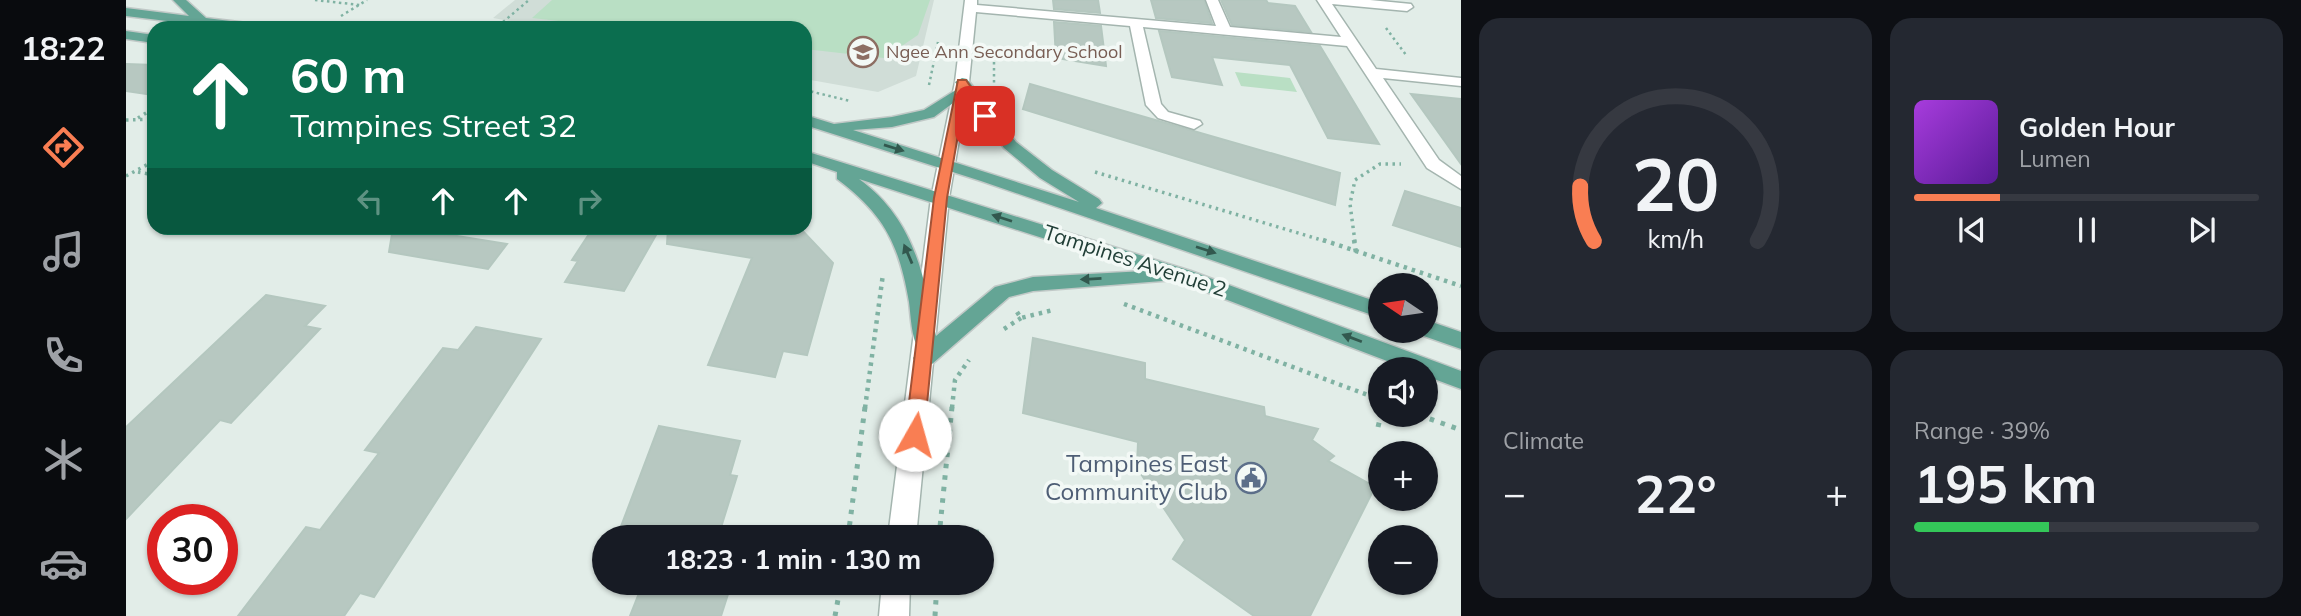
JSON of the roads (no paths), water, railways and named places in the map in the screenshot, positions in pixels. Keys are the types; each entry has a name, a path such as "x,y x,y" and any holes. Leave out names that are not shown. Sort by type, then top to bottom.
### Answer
{"main road":[{"path":"179,0 202,21"},
{"path":"126,12 202,21"},
{"path":"126,35 147,38"},
{"path":"126,43 147,40"},
{"path":"827,127 905,120 929,114 960,87 1010,145 1033,164 1075,193 1141,229"},
{"name":"Tampines Avenue 2","path":"812,122 946,164 1368,307"},
{"path":"813,159 866,191 892,218 912,265 925,351 1002,292 1033,284 1184,275"},
{"name":"Tampines Avenue 2","path":"813,159 1184,275 1461,380"},
{"path":"1438,332 1461,341"}],"street":[{"path":"1212,0 1225,31"},
{"path":"1323,0 1433,164 1461,184"},
{"path":"1329,0 1407,7"},
{"path":"903,525 940,198 960,87 971,4 993,10 1351,42"},
{"path":"1146,10 1143,23 1154,105 1163,115 1194,124"},
{"path":"1373,73 1461,82"}],"place":[{"name":"Ngee Ann Secondary School","path":"863,52"},
{"name":"Tampines East Community Club","path":"1251,478"}]}
